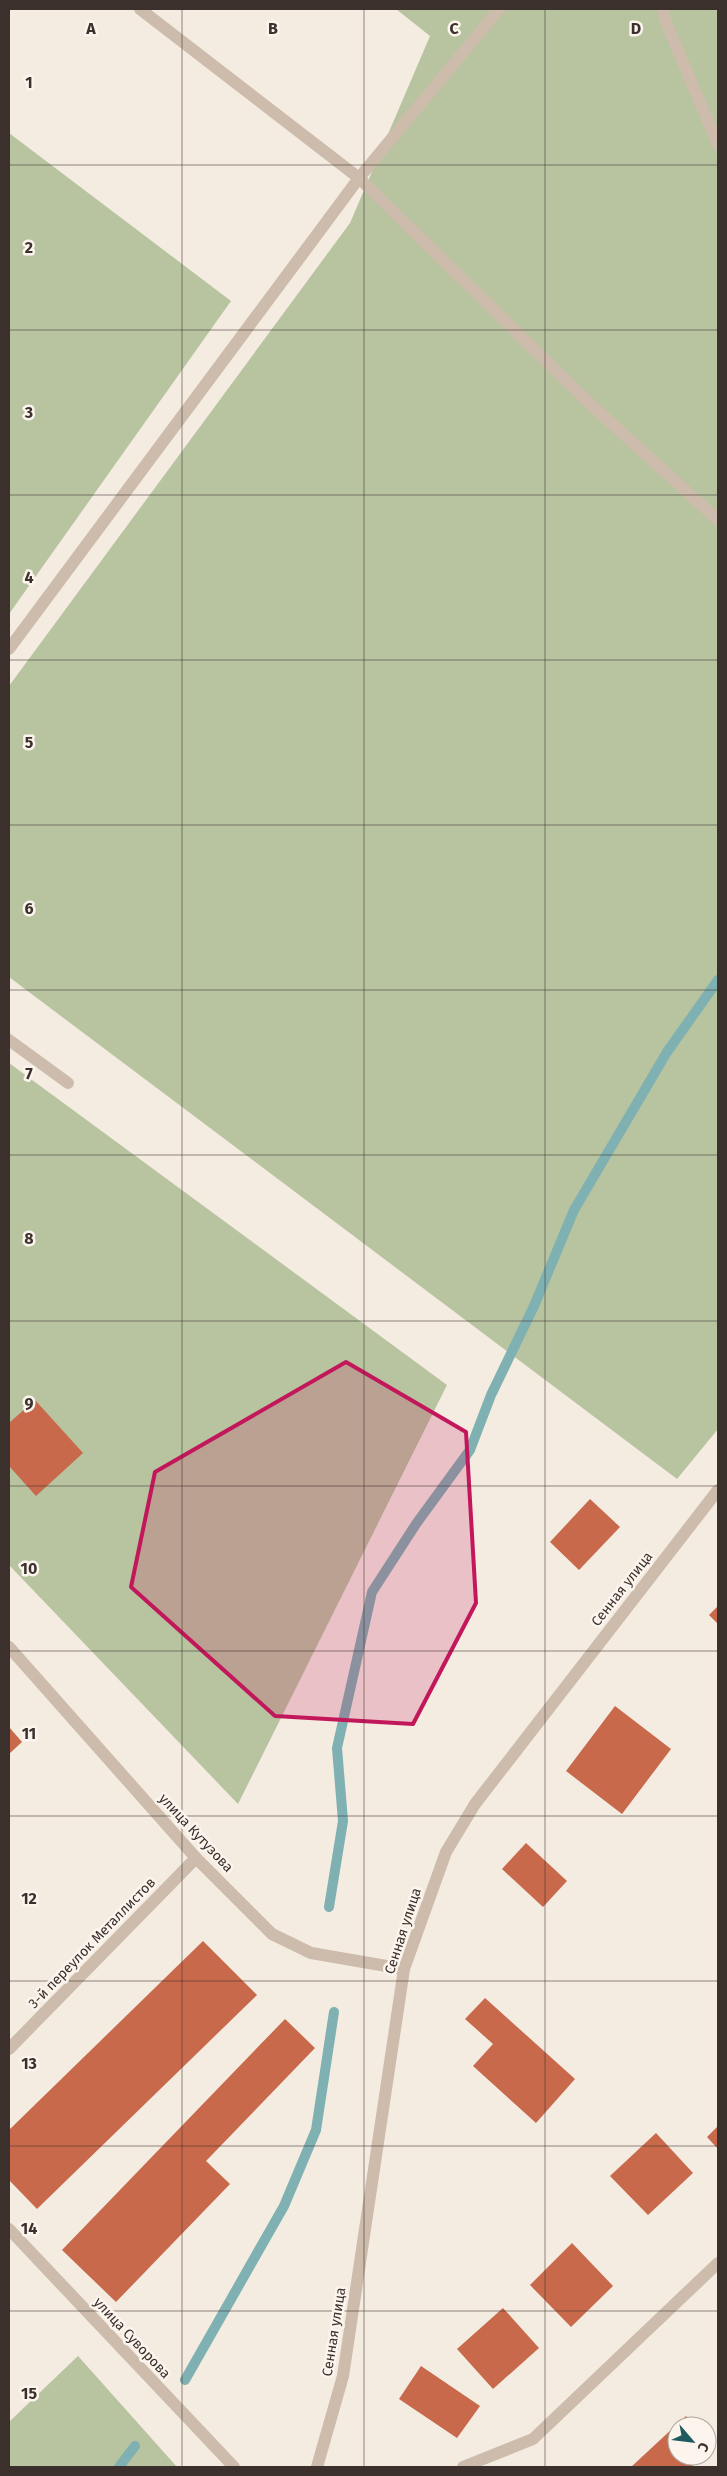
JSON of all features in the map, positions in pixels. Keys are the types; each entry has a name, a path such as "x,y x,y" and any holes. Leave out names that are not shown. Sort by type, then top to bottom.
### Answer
{"street":[{"path":"140,9 359,178 588,402 718,520"},
{"path":"9,649 359,178 499,9"},
{"path":"663,9 665,20 718,145"},
{"path":"9,1040 68,1083"},
{"name":"Сенная улица","path":"317,2467 343,2376 404,1969 446,1852 475,1804 718,1490"},
{"name":"улица Кутузова","path":"9,1647 196,1858 272,1934 311,1952 404,1969"},
{"name":"3-й переулок Металлистов","path":"9,2050 196,1858"},
{"name":"улица Суворова","path":"9,2230 234,2467"},
{"path":"463,2467 533,2439 718,2263"}],"highlighted area":[{"path":"346,1362 466,1432 476,1603 413,1724 275,1716 131,1587 155,1472"}],"green space":[{"path":"396,9 718,9 718,1429 677,1479 9,977 9,686 350,223 430,36"},
{"path":"9,133 231,301 9,614"},
{"path":"9,1063 447,1385 238,1804 9,1565"},
{"path":"78,2356 177,2467 9,2467 9,2422"}],"building":[{"path":"35,1400 83,1453 36,1496 9,1466 9,1423"},
{"path":"590,1499 620,1527 579,1570 550,1542"},
{"path":"718,1606 718,1624 709,1615"},
{"path":"615,1706 671,1749 622,1814 566,1771"},
{"path":"9,1727 22,1742 9,1754"},
{"path":"526,1843 567,1881 543,1907 502,1869"},
{"path":"203,1941 257,1995 37,2209 9,2180 9,2130"},
{"path":"485,1998 575,2079 536,2123 473,2066 493,2044 465,2019"},
{"path":"285,2019 315,2048 206,2161 230,2184 116,2302 62,2250"},
{"path":"718,2126 718,2149 707,2137"},
{"path":"656,2133 693,2173 648,2215 610,2176"},
{"path":"572,2243 613,2286 571,2327 530,2285"},
{"path":"503,2308 539,2348 493,2389 457,2349"},
{"path":"421,2366 480,2406 457,2438 399,2399"},
{"path":"667,2434 667,2466 692,2466 691,2467 631,2467"}],"waterway":[{"path":"329,1907 343,1821 337,1748 372,1592 416,1524 470,1450 491,1395 534,1306 574,1210 667,1052 718,980"},
{"path":"185,2380 284,2206 316,2130 334,2012"},
{"path":"119,2467 135,2446"}]}
